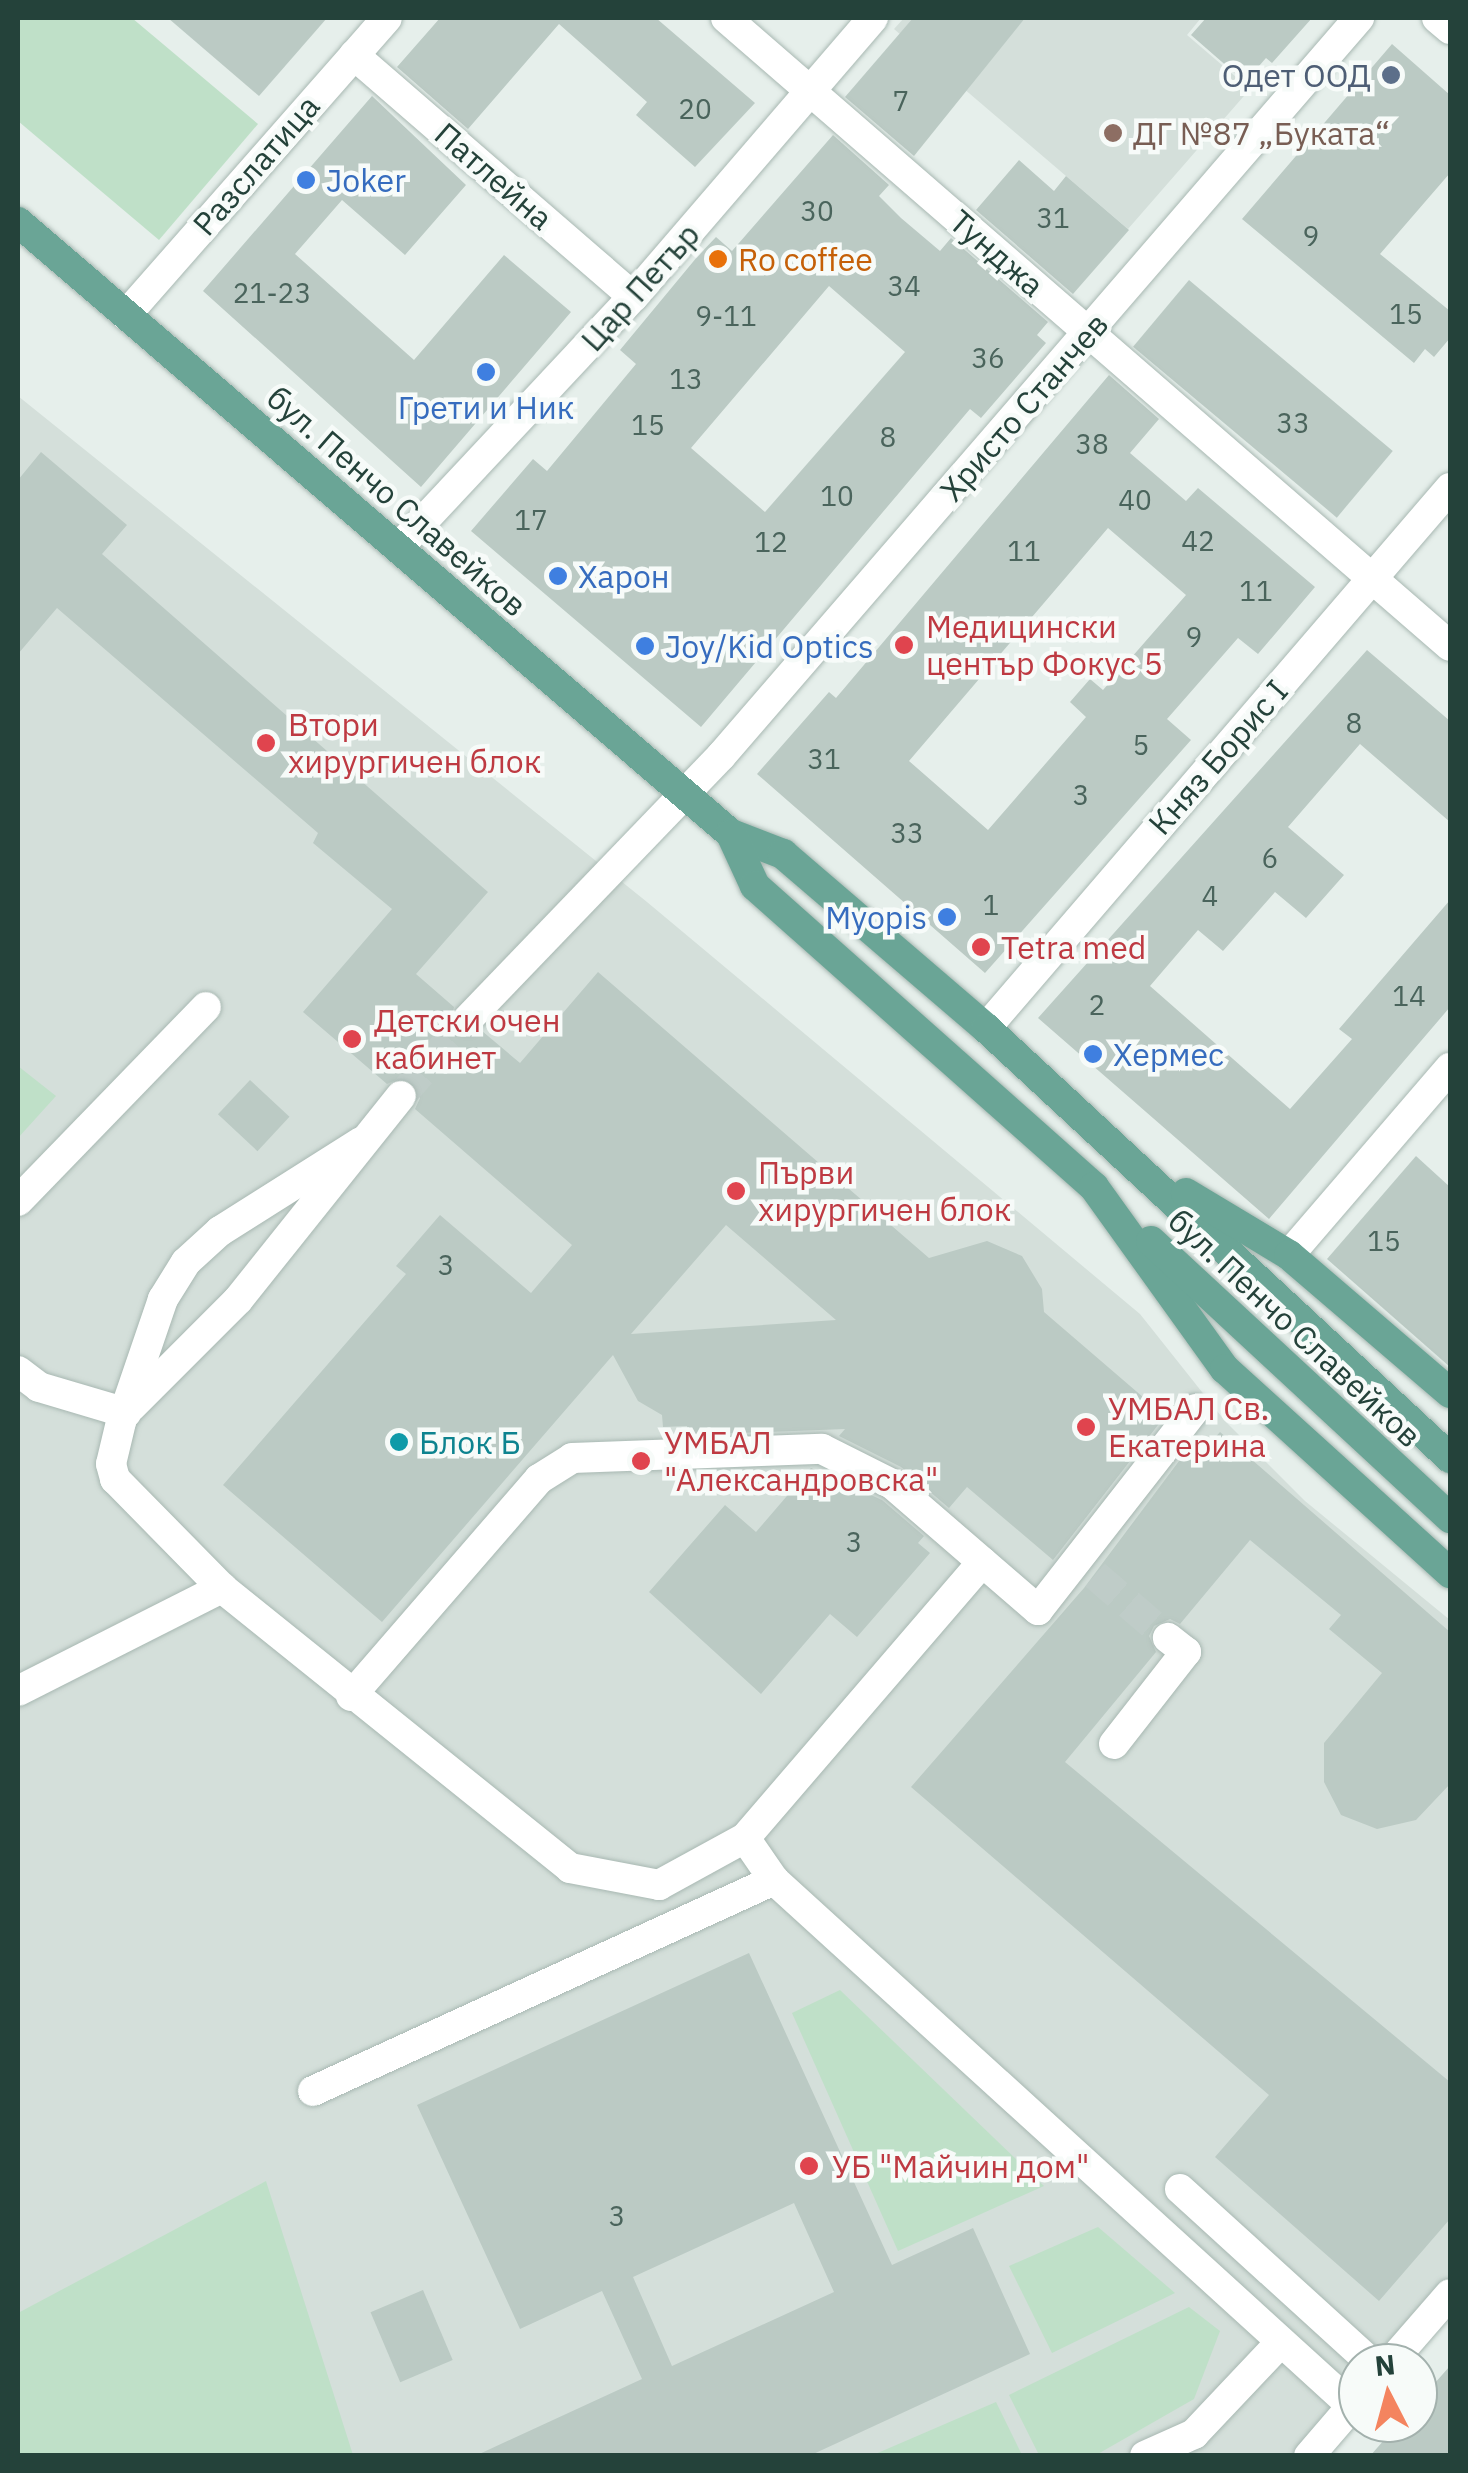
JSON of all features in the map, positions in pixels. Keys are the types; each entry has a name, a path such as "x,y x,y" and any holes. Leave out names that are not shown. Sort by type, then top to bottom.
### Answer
{"main road":[{"name":"бул. Пенчо Славейков","path":"18,222 731,834 783,854 986,1028 1140,1165 1355,1375 1450,1458"},
{"name":"бул. Пенчо Славейков","path":"731,834 755,886 1094,1188 1327,1410 1450,1518"},
{"name":"бул. Пенчо Славейков","path":"1140,1165 1289,1255 1450,1393"},
{"name":"бул. Пенчо Славейков","path":"1094,1188 1225,1369 1450,1573"}],"street":[{"name":"Разслатица","path":"126,314 387,18"},
{"name":"Тунджа","path":"726,18 1450,646"},
{"name":"Цар Петър","path":"398,548 634,297 873,18"},
{"name":"Христо Станчев","path":"468,1019 686,795 1360,18"},
{"path":"1437,18 1450,29"},
{"name":"Патлейна","path":"354,55 634,297"},
{"name":"Княз Борис I","path":"986,1028 1450,488"},
{"path":"18,1200 206,1008"},
{"path":"1289,1255 1450,1068"},
{"path":"126,1413 238,1300 400,1096"},
{"path":"361,1142 220,1231 186,1262 163,1298 113,1450 115,1479 222,1588 570,1868 658,1886 745,1838 982,1562"},
{"path":"21,1378 126,1413"},
{"path":"352,1696 538,1479 572,1458 822,1449 892,1484 1038,1610 1087,1569 1195,1409"},
{"path":"18,1690 222,1588"},
{"path":"1114,1744 1186,1652 1168,1638"},
{"path":"745,1838 774,1880 1279,2344 1338,2390"},
{"path":"313,2091 774,1880"},
{"path":"1180,2188 1349,2343"},
{"path":"1407,2343 1450,2294"},
{"path":"1145,2456 1194,2434 1279,2344"},
{"path":"1309,2456 1338,2423"}],"shaded area":[{"name":"ДГ №87 „Буката“","path":"904,18 1201,18 1187,35 1250,89 1128,229 894,29"},
{"name":"УМБАЛ \"Александровска\"","path":"18,396 647,902 1140,1314 1225,1421 1305,1501 1450,1620 1450,2294 1407,2343 1338,2343 1338,2422 1309,2455 18,2455"}],"green space":[{"path":"18,18 132,18 258,124 159,240 18,121"},
{"path":"18,1066 56,1096 18,1138"},
{"path":"840,1990 1044,2186 898,2251 792,2013"},
{"path":"266,2181 353,2455 18,2455 18,2313"},
{"path":"1098,2227 1175,2293 1052,2353 1009,2266"},
{"path":"1189,2307 1220,2331 1194,2399 1096,2455 1039,2455 1009,2395"},
{"path":"996,2402 1022,2455 873,2455"}],"building":[{"path":"168,18 327,18 259,96"},
{"path":"440,18 656,18 755,103 695,167 636,115 647,102 559,24 468,129 397,67"},
{"path":"913,18 1025,18 914,156 845,97"},
{"path":"1206,18 1312,18 1272,63 1266,58 1245,82 1191,35"},
{"path":"1392,44 1450,95 1450,173 1380,254 1450,311 1450,338 1434,357 1425,349 1414,363 1242,219"},
{"path":"372,96 466,185 405,255 342,200 295,254 414,360 504,255 571,312 421,487 203,291"},
{"path":"833,135 889,185 879,196 901,218 940,251 951,238 1048,322 1037,335 1046,343 981,418 970,409 701,727 471,531 533,459 547,471 636,364 620,350 697,257 716,237 732,251","holes":["829,286 905,352 765,512 691,448"]},
{"path":"1019,160 1054,191 1066,176 1129,230 1073,294 976,210"},
{"path":"1189,280 1393,451 1337,518 1133,347"},
{"path":"1109,375 1159,419 1130,453 1186,501 1198,488 1315,587 1258,654 1238,638 1167,719 1191,740 985,973 757,774 829,692 836,698","holes":["1108,528 1186,595 1103,690 1090,679 1070,702 1086,717 988,830 909,761"]},
{"path":"41,452 127,525 102,554 488,892 416,974 454,1007 450,1023 456,1033 472,1037 482,1031 520,1063 598,972 929,1258 987,1241 1022,1256 1042,1289 1044,1312 1165,1416 1053,1560 967,1487 949,1508 901,1467 839,1436 845,1429 688,1435 687,1426 663,1427 662,1415 638,1401 613,1355 382,1622 223,1485 406,1274 396,1266 440,1215 531,1293 572,1245 415,1109 420,1098 413,1082 403,1077 387,1084 303,1012 392,909 313,843 318,833 57,608 18,654 18,480","holes":["726,1225 836,1320 631,1334"]},
{"path":"1367,650 1450,721 1450,822 1360,744 1288,827 1344,875 1306,918 1275,892 1223,951 1198,930 1150,986 1290,1109 1352,1039 1339,1029 1450,900 1450,1007 1269,1219 1038,1018"},
{"path":"250,1080 289,1117 257,1151 218,1114"},
{"path":"1416,1156 1450,1187 1450,1367 1327,1259"},
{"path":"1220,1432 1450,1632 1450,1784 1416,1820 1377,1829 1341,1815 1324,1782 1324,1743 1382,1673 1329,1629 1341,1615 1250,1540 1180,1624 1170,1619 1154,1626 1149,1636 1156,1652 1065,1762 1450,2082 1450,2219 1379,2301 1215,2157 1269,2095 911,1787 1084,1588 1194,1441 1204,1450"},
{"path":"811,1468 882,1500 924,1536 918,1543 930,1553 857,1637 830,1614 761,1694 649,1592 725,1505 756,1532"},
{"path":"749,1953 892,2265 973,2228 1030,2354 809,2456 475,2456 642,2379 602,2291 520,2329 417,2105","holes":["794,2203 834,2292 672,2366 633,2277"]},
{"path":"423,2290 453,2360 400,2382 371,2312"},
{"path":"1450,2366 1450,2456 1370,2456 1381,2443 1438,2443 1438,2380"}],"tunnel":[{"path":"401,1096 468,1019"},
{"path":"1095,1575 1168,1638"}],"place":[{"name":"Одет ООД","path":"1391,75"},
{"name":"ДГ №87 „Буката“","path":"1113,133"},
{"name":"Joker","path":"306,180"},
{"name":"Ro coffee","path":"718,259"},
{"name":"Грети и Ник","path":"486,372"},
{"name":"Харон","path":"558,576"},
{"name":"Медицински център Фокус 5","path":"904,645"},
{"name":"Joy/Kid Optics","path":"645,646"},
{"name":"Втори хирургичен блок","path":"266,743"},
{"name":"Myopis","path":"947,917"},
{"name":"Tetra med","path":"981,947"},
{"name":"Детски очен кабинет","path":"352,1039"},
{"name":"Хермес","path":"1093,1054"},
{"name":"Първи хирургичен блок","path":"736,1191"},
{"name":"УМБАЛ Св. Екатерина","path":"1086,1427"},
{"name":"Блок Б","path":"399,1442"},
{"name":"УМБАЛ \"Александровска\"","path":"641,1461"},
{"name":"УБ \"Майчин дом\"","path":"809,2166"}]}
